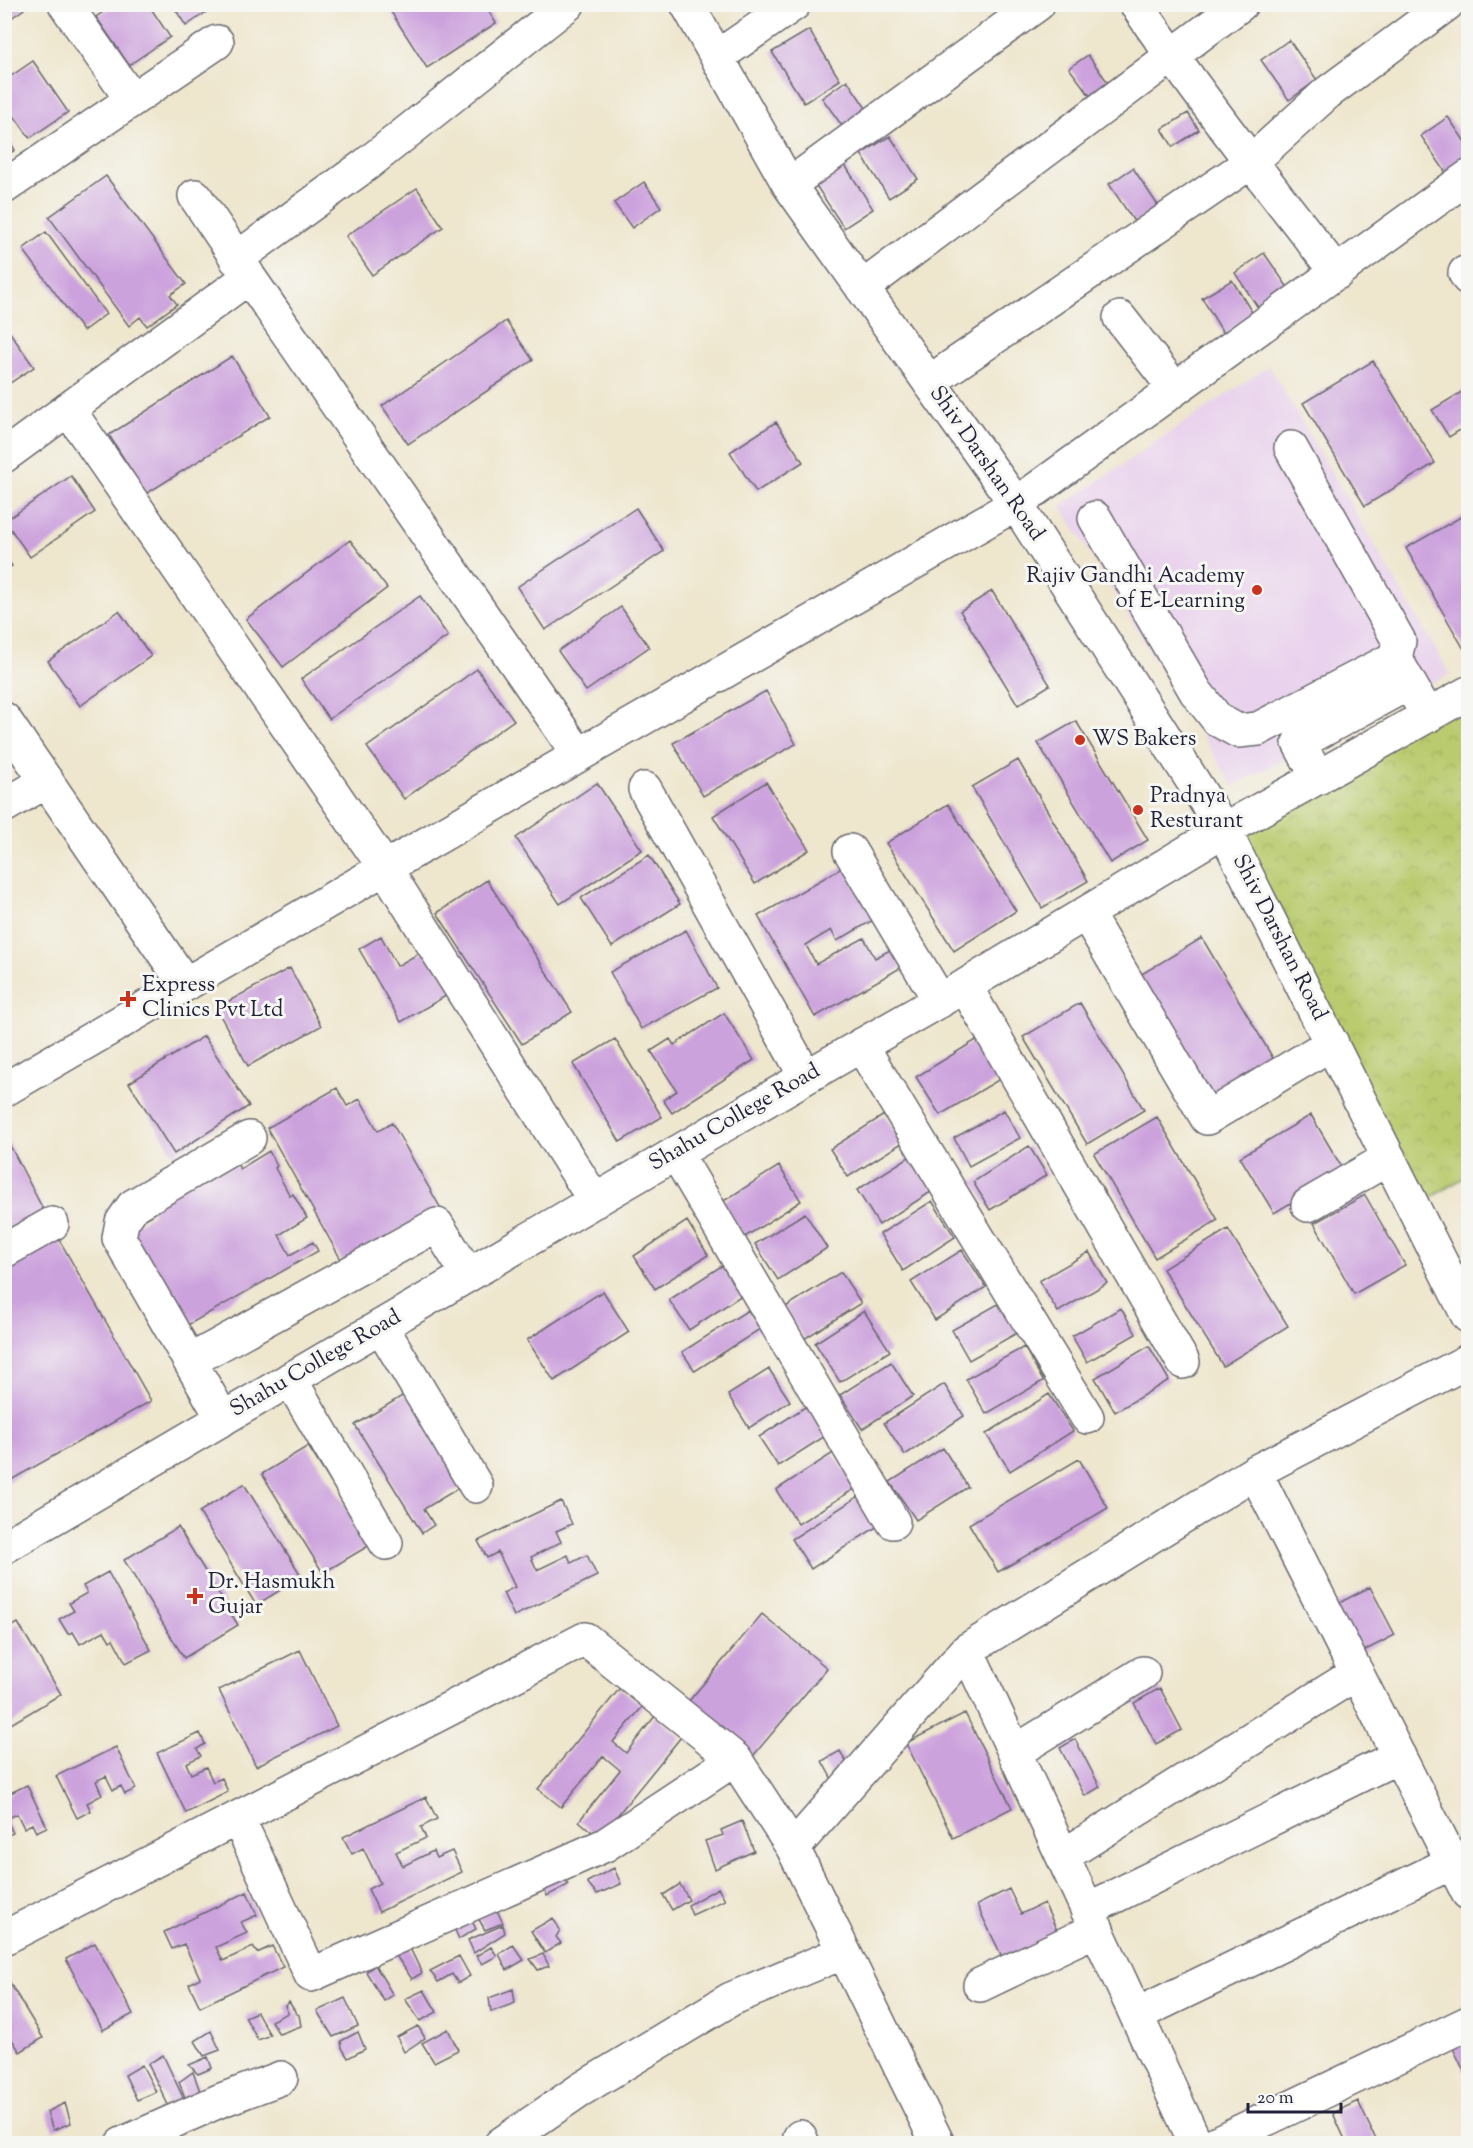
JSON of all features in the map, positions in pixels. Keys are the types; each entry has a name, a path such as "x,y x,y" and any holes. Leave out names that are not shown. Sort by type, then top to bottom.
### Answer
{"street":[{"path":"65,4 132,100"},
{"path":"4,456 68,410 367,164 568,4"},
{"name":"Shiv Darshan Road","path":"687,4 789,185 1016,504 1224,830 1468,1316"},
{"path":"717,57 795,4"},
{"path":"789,185 1038,4"},
{"path":"1136,4 1171,56 1337,273"},
{"path":"862,288 1241,4"},
{"path":"929,382 1251,162 1327,93 1447,4"},
{"path":"4,187 217,42"},
{"path":"4,1090 579,754 1016,504 1468,177"},
{"path":"195,196 242,268 579,754"},
{"path":"1120,318 1175,389"},
{"path":"68,410 385,868 595,1201"},
{"path":"1291,448 1399,641 1402,670 1428,716"},
{"path":"1095,518 1196,692 1218,720 1238,731 1292,729 1402,670"},
{"name":"Shahu College Road","path":"4,1547 952,993 1224,830 1468,693"},
{"path":"4,719 185,984"},
{"path":"1292,729 1318,778"},
{"path":"4,806 47,781"},
{"path":"645,789 806,1077"},
{"path":"850,851 952,993 1183,1362"},
{"path":"1086,914 1207,1118 1332,1043"},
{"path":"861,1045 1087,1417"},
{"path":"223,1419 119,1238 122,1222 133,1206 249,1138"},
{"path":"676,1153 893,1522"},
{"path":"1308,1205 1389,1158"},
{"path":"4,1251 52,1224"},
{"path":"190,1361 437,1225 468,1275"},
{"path":"381,1326 476,1486"},
{"path":"793,1848 967,1650 1255,1472 1468,1361"},
{"path":"290,1379 386,1543"},
{"path":"1255,1472 1468,1893"},
{"path":"4,1938 585,1639 735,1759 793,1848 938,2144"},
{"path":"967,1650 1196,2144"},
{"path":"1015,1752 1143,1673"},
{"path":"1063,1856 1357,1673"},
{"path":"980,1985 1092,1919 1399,1756"},
{"path":"238,1818 311,1975 605,1845 735,1759"},
{"path":"1136,2016 1453,1862"},
{"path":"501,2144 580,2090 731,1999 844,1952"},
{"path":"1214,2144 1468,2023"},
{"path":"122,2144 219,2101 281,2078"}],"shaded area":[{"name":"Rajiv Gandhi Academy of E-Learning","path":"1269,366 1450,674 1233,786 1061,506"}],"green space":[{"path":"1468,696 1468,1175 1414,1208 1224,830"}],"building":[{"path":"4,4 21,4 24,9 4,23"},
{"path":"114,4 148,4 170,37 129,65 96,17"},
{"path":"172,4 218,4 186,26"},
{"path":"386,4 484,4 496,23 427,68"},
{"path":"809,30 840,80 804,103 772,52"},
{"path":"1289,40 1317,80 1289,100 1261,60"},
{"path":"1088,55 1114,91 1096,104 1069,68"},
{"path":"33,61 68,112 30,138 4,102 4,81"},
{"path":"847,80 872,117 848,134 822,98"},
{"path":"1188,113 1199,130 1173,147 1162,129"},
{"path":"1448,117 1468,146 1468,168 1451,180 1421,136"},
{"path":"4,133 15,150 4,157"},
{"path":"890,136 918,179 889,198 861,154"},
{"path":"843,162 873,209 844,228 813,181"},
{"path":"1133,168 1159,207 1135,223 1109,184"},
{"path":"106,176 186,284 170,295 177,304 147,326 140,317 129,326 49,217"},
{"path":"644,182 661,207 632,228 614,203"},
{"path":"417,188 443,227 372,275 346,236"},
{"path":"46,232 106,314 83,331 23,249"},
{"path":"1264,253 1291,292 1261,312 1235,273"},
{"path":"1232,280 1258,322 1228,341 1202,298"},
{"path":"506,321 533,360 408,444 382,406"},
{"path":"4,324 34,367 4,387"},
{"path":"232,356 270,416 146,494 109,435"},
{"path":"1373,361 1435,463 1365,506 1303,403"},
{"path":"1468,388 1468,425 1449,437 1432,410"},
{"path":"776,422 803,462 756,492 730,452"},
{"path":"71,476 95,512 30,557 5,521"},
{"path":"636,508 664,551 545,630 517,587"},
{"path":"1466,514 1468,519 1468,647 1464,649 1406,548"},
{"path":"350,540 387,588 283,667 246,619"},
{"path":"4,554 12,566 4,571"},
{"path":"992,591 1050,685 1018,705 960,611"},
{"path":"420,596 448,636 329,719 301,679"},
{"path":"621,607 649,647 586,691 558,651"},
{"path":"119,611 151,656 80,706 48,661"},
{"path":"477,669 514,720 404,799 367,747"},
{"path":"766,691 796,744 703,796 673,743"},
{"path":"1076,721 1148,840 1110,863 1038,743"},
{"path":"1018,760 1088,881 1042,908 972,787"},
{"path":"766,782 809,850 755,884 713,816"},
{"path":"597,783 642,850 560,904 516,838"},
{"path":"948,804 1016,911 954,951 886,843"},
{"path":"649,855 680,904 612,947 581,898"},
{"path":"845,866 875,919 837,941 831,930 806,945 816,964 864,938 875,958 892,949 902,967 815,1017 758,916"},
{"path":"487,880 572,1012 522,1044 437,913"},
{"path":"686,930 717,988 641,1029 610,972"},
{"path":"381,936 397,966 432,946 456,990 401,1022 359,949"},
{"path":"1202,938 1277,1065 1211,1104 1135,978"},
{"path":"290,968 321,1026 248,1066 216,1008"},
{"path":"1080,1003 1144,1110 1087,1144 1023,1037"},
{"path":"724,1013 754,1060 672,1113 663,1100 677,1091 651,1051 670,1039 674,1045"},
{"path":"204,1036 249,1106 174,1154 129,1083"},
{"path":"981,1037 1005,1076 940,1115 916,1077"},
{"path":"615,1039 662,1117 620,1142 573,1064"},
{"path":"337,1088 347,1106 360,1099 378,1131 392,1123 440,1207 343,1263 267,1128"},
{"path":"1004,1110 1020,1138 969,1166 954,1138"},
{"path":"884,1115 902,1143 848,1177 830,1149"},
{"path":"1311,1115 1344,1171 1274,1213 1240,1157"},
{"path":"1157,1117 1218,1220 1155,1258 1094,1154"},
{"path":"4,1134 46,1215 4,1237"},
{"path":"1029,1146 1047,1175 990,1210 973,1182"},
{"path":"269,1151 290,1196 293,1194 307,1218 279,1235 290,1255 313,1242 318,1251 179,1330 123,1232 154,1214 148,1203 232,1154 240,1169"},
{"path":"912,1155 934,1190 879,1225 857,1190"},
{"path":"779,1166 801,1201 745,1237 722,1202"},
{"path":"1365,1195 1405,1265 1354,1294 1314,1223"},
{"path":"932,1201 955,1237 903,1271 880,1234"},
{"path":"805,1213 827,1248 778,1280 755,1244"},
{"path":"687,1221 708,1255 655,1289 634,1256"},
{"path":"1228,1229 1288,1326 1223,1366 1163,1269"},
{"path":"56,1234 151,1401 4,1484 4,1263"},
{"path":"962,1250 986,1287 935,1320 911,1282"},
{"path":"1089,1252 1107,1283 1058,1312 1039,1281"},
{"path":"726,1263 745,1293 689,1330 669,1300"},
{"path":"841,1272 861,1303 804,1339 784,1308"},
{"path":"603,1291 629,1332 554,1381 527,1340"},
{"path":"1000,1303 1017,1333 969,1360 952,1330"},
{"path":"1121,1308 1136,1334 1087,1362 1072,1336"},
{"path":"748,1310 760,1329 695,1371 682,1352"},
{"path":"864,1311 890,1351 840,1382 815,1343"},
{"path":"1149,1346 1169,1380 1115,1412 1095,1378"},
{"path":"1024,1347 1043,1381 986,1414 966,1379"},
{"path":"891,1362 913,1396 862,1429 840,1395"},
{"path":"769,1369 790,1401 749,1428 728,1395"},
{"path":"944,1384 964,1416 905,1455 884,1423"},
{"path":"410,1391 467,1483 424,1509 434,1525 422,1533 355,1425"},
{"path":"1049,1394 1073,1431 1010,1471 986,1434"},
{"path":"811,1403 830,1433 778,1466 759,1437"},
{"path":"308,1446 370,1545 323,1573 262,1474"},
{"path":"943,1448 968,1487 916,1520 890,1482"},
{"path":"833,1453 856,1488 798,1524 776,1490"},
{"path":"1079,1459 1108,1508 998,1572 969,1524"},
{"path":"244,1484 302,1577 256,1605 199,1512"},
{"path":"859,1496 878,1526 811,1569 792,1539"},
{"path":"561,1501 572,1524 556,1531 561,1542 531,1557 537,1570 568,1555 571,1563 587,1555 597,1576 514,1616 503,1593 515,1587 498,1552 487,1558 478,1541"},
{"path":"178,1527 238,1625 184,1658 124,1560"},
{"path":"108,1572 151,1650 126,1663 113,1639 110,1641 104,1631 80,1644 73,1632 68,1634 59,1619 74,1611 69,1603 87,1593 83,1586"},
{"path":"1370,1587 1395,1635 1354,1656 1329,1608"},
{"path":"762,1614 827,1668 748,1762 683,1708"},
{"path":"18,1623 61,1694 6,1727 4,1724 4,1631"},
{"path":"300,1650 337,1726 256,1766 219,1690"},
{"path":"620,1688 643,1706 613,1742 626,1753 655,1716 681,1737 599,1838 579,1821 620,1770 603,1756 561,1807 538,1789"},
{"path":"1160,1688 1182,1730 1156,1744 1134,1703"},
{"path":"965,1713 1012,1808 953,1838 906,1743"},
{"path":"200,1733 205,1744 197,1749 201,1756 186,1763 191,1774 206,1767 213,1782 222,1778 228,1792 186,1813 157,1753"},
{"path":"1075,1739 1100,1787 1085,1796 1060,1748"},
{"path":"116,1747 136,1789 125,1794 121,1786 113,1790 106,1776 96,1781 102,1795 87,1803 91,1811 77,1818 56,1776"},
{"path":"840,1751 851,1770 833,1781 822,1761"},
{"path":"27,1785 47,1827 36,1832 32,1824 24,1828 17,1814 6,1819 13,1833 4,1837 4,1796"},
{"path":"426,1797 437,1819 421,1827 426,1838 396,1852 403,1866 433,1851 436,1858 452,1851 462,1872 379,1912 368,1889 380,1883 363,1848 352,1854 343,1837"},
{"path":"742,1821 754,1851 715,1869 705,1841 723,1835 721,1830"},
{"path":"560,1866 568,1885 547,1896 540,1876"},
{"path":"614,1868 621,1884 597,1894 587,1882"},
{"path":"680,1884 689,1900 672,1910 663,1895"},
{"path":"718,1888 725,1900 692,1915 688,1905"},
{"path":"1009,1889 1021,1914 1044,1903 1061,1939 1006,1965 977,1905"},
{"path":"247,1892 257,1915 241,1922 247,1933 216,1947 223,1961 253,1947 257,1953 272,1946 283,1967 200,2007 189,1984 200,1978 184,1944 172,1949 164,1932"},
{"path":"493,1902 503,1923 485,1930 474,1911"},
{"path":"467,1911 476,1929 459,1939 450,1919"},
{"path":"553,1918 560,1930 556,1937 561,1943 545,1953 531,1931"},
{"path":"503,1925 505,1933 474,1953 468,1940"},
{"path":"95,1943 133,2014 103,2030 66,1959"},
{"path":"408,1944 422,1973 412,1979 394,1953"},
{"path":"513,1945 524,1960 507,1970 499,1954"},
{"path":"491,1947 497,1956 482,1964 476,1956"},
{"path":"543,1954 549,1966 538,1970 530,1959"},
{"path":"459,1956 470,1976 458,1983 452,1974 438,1982 430,1971"},
{"path":"375,1965 393,1995 384,2001 366,1972"},
{"path":"4,1973 43,2038 20,2052 7,2032 4,2034"},
{"path":"513,1989 515,2003 491,2012 489,1998"},
{"path":"424,1990 437,2012 420,2021 405,1999"},
{"path":"345,1998 358,2026 333,2037 317,2011"},
{"path":"289,2002 299,2015 301,2026 279,2034 271,2021 288,2013 285,2006"},
{"path":"257,2012 270,2035 258,2040 245,2017"},
{"path":"418,2026 425,2038 404,2052 397,2037"},
{"path":"448,2029 458,2050 434,2062 422,2043"},
{"path":"211,2031 220,2050 204,2056 195,2041"},
{"path":"358,2032 365,2049 348,2058 341,2041"},
{"path":"1468,2035 1468,2079 1451,2044"},
{"path":"163,2055 188,2108 173,2115 148,2064"},
{"path":"208,2057 212,2068 198,2074 189,2065"},
{"path":"142,2065 156,2092 137,2100 125,2075"},
{"path":"193,2072 204,2102 189,2108 179,2082"},
{"path":"1358,2101 1378,2144 1347,2144 1333,2113"},
{"path":"65,2103 71,2123 53,2130 47,2112"}],"place":[{"name":"Rajiv Gandhi Academy of E-Learning","path":"1257,590"},
{"name":"WS Bakers","path":"1080,740"},
{"name":"Pradnya Resturant","path":"1138,810"},
{"name":"Express Clinics Pvt Ltd","path":"128,999"},
{"name":"Dr. Hasmukh Gujar","path":"195,1596"}]}
